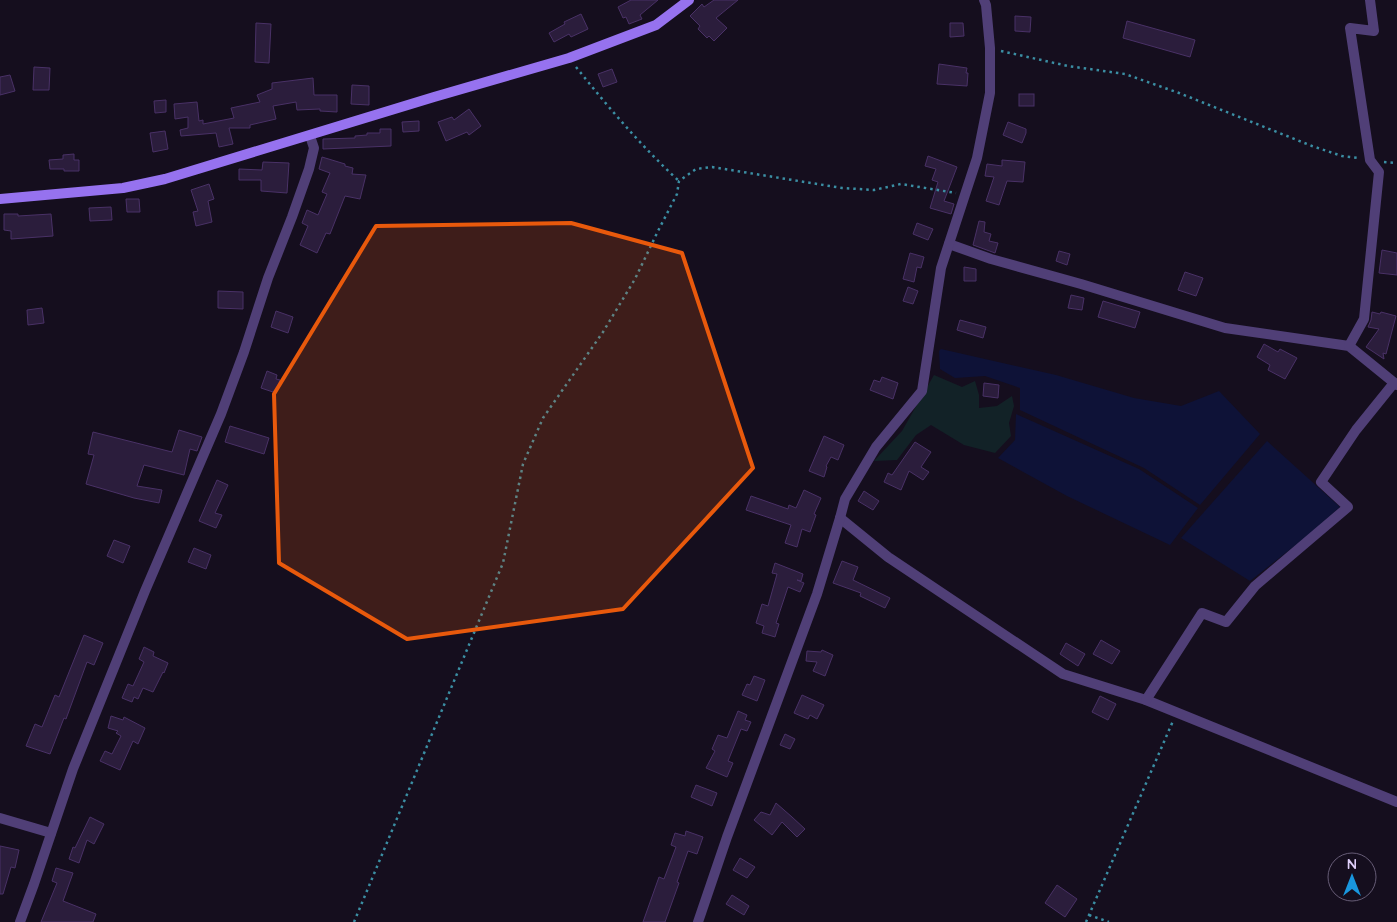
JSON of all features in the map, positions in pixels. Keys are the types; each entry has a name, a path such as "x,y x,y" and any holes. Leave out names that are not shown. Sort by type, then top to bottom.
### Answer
{"street":[{"path":"0,200 123,188 157,181 229,161 570,58 656,25 689,0"},
{"path":"698,922 727,837 817,594 845,499 876,447 922,390 941,268 977,158 990,93 990,48 984,0"},
{"path":"1349,346 1364,319 1379,172 1370,160 1350,28 1374,31 1370,0"},
{"path":"20,922 80,752 145,591 221,414 244,352 268,278 309,169 314,148 310,136"},
{"path":"949,244 991,259 1225,328 1349,346 1396,384 1356,430 1321,482 1348,507 1255,586 1226,622 1202,613 1146,700"},
{"path":"840,518 888,557 1063,674 1146,700 1397,802"},
{"path":"0,818 51,833"}],"path":[{"path":"990,48 1068,66 1125,74 1179,93 1320,149 1342,156 1397,163"},
{"path":"570,58 611,112 653,157 679,181"},
{"path":"679,181 696,169 712,167 842,188 874,190 900,184 966,194"},
{"path":"354,922 503,562 523,464 543,418 603,332 635,279 678,194 679,181"},
{"path":"1086,922 1177,713"},
{"path":"1089,914 1109,922"}],"highlighted area":[{"path":"571,223 682,253 753,468 623,609 407,639 279,563 274,394 376,226"}],"shaded area":[{"path":"941,349 1056,375 1134,398 1181,406 1219,391 1260,434 1200,505 1144,468 1020,410 1020,388 985,376 955,378 940,369 939,351"},
{"path":"934,375 962,387 975,381 979,395 979,408 997,406 1012,396 1014,406 1009,423 1011,436 995,453 964,445 931,425 916,435 897,460 874,461 902,431"},
{"path":"1016,414 1139,469 1198,508 1170,545 1067,496 998,458 1015,440"},
{"path":"1267,441 1340,507 1306,537 1250,581 1181,538"}],"building":[{"path":"631,0 658,0 640,15 642,19 629,24 626,17 623,18 618,7"},
{"path":"714,0 738,0 716,18 727,28 714,41 709,36 707,38 698,29 700,26 690,16 702,4 704,7"},
{"path":"581,14 588,29 571,37 569,34 554,42 549,33 565,24 564,22"},
{"path":"1015,16 1031,17 1030,32 1015,31"},
{"path":"1127,21 1195,40 1190,57 1123,38"},
{"path":"256,23 271,24 269,63 255,62"},
{"path":"950,23 963,23 964,36 950,37"},
{"path":"939,64 967,68 967,86 937,84"},
{"path":"34,67 50,68 49,90 33,90"},
{"path":"612,69 617,82 603,87 598,74"},
{"path":"10,75 15,91 0,95 0,77"},
{"path":"313,78 314,95 337,95 337,112 320,111 320,109 297,110 296,102 273,106 276,119 250,125 250,128 229,128 233,144 219,147 216,133 181,136 180,130 188,128 188,117 175,119 174,104 197,102 199,121 203,120 203,124 234,118 231,108 260,102 257,95 272,89 272,83"},
{"path":"352,85 369,86 369,105 351,104"},
{"path":"1019,94 1034,94 1034,106 1019,106"},
{"path":"166,100 166,112 155,113 154,101"},
{"path":"469,109 481,126 469,135 467,132 446,141 438,122 452,117 454,120"},
{"path":"419,121 419,131 403,132 402,122"},
{"path":"1008,122 1026,129 1022,143 1003,135"},
{"path":"380,129 391,129 391,146 323,149 323,139 355,138 355,136 367,135 367,133 380,133"},
{"path":"165,131 168,149 153,152 150,133"},
{"path":"74,154 74,160 79,160 79,171 50,169 49,160 63,159 63,155"},
{"path":"928,156 957,167 944,201 954,204 951,214 930,208 938,182 932,180 936,169 925,166"},
{"path":"322,157 353,168 352,174 366,175 360,199 345,196 330,234 326,233 317,253 300,245 308,226 302,223 307,210 318,215 327,194 322,192 330,173 319,169"},
{"path":"1002,160 1025,162 1023,182 1007,181 999,205 986,201 994,177 985,176 987,164 1002,166"},
{"path":"263,162 289,163 287,193 261,191 261,180 239,180 239,169 262,170"},
{"path":"209,184 214,199 208,201 212,222 196,226 193,212 198,211 191,190"},
{"path":"126,199 139,199 140,212 127,212"},
{"path":"111,207 112,220 90,221 89,208"},
{"path":"4,214 18,214 18,216 51,214 53,236 11,239 11,231 4,230"},
{"path":"979,221 985,222 984,232 991,234 989,241 998,243 995,253 973,245"},
{"path":"917,223 933,229 928,240 913,234"},
{"path":"1382,250 1397,253 1397,275 1379,273"},
{"path":"1059,251 1070,254 1067,265 1056,261"},
{"path":"910,253 924,257 921,268 917,267 914,282 903,279"},
{"path":"964,267 976,269 976,281 964,281"},
{"path":"1185,272 1203,278 1196,296 1178,290"},
{"path":"908,287 918,291 913,304 903,301"},
{"path":"218,291 243,292 243,309 218,308"},
{"path":"1071,295 1084,298 1082,310 1068,308"},
{"path":"1103,301 1140,312 1135,328 1098,317"},
{"path":"42,308 44,323 28,325 27,310"},
{"path":"276,311 293,317 288,333 271,327"},
{"path":"1372,312 1396,316 1386,354 1383,353 1384,359 1366,347 1379,329 1368,327"},
{"path":"960,320 986,327 983,338 957,330"},
{"path":"1264,344 1278,352 1280,349 1297,358 1285,379 1268,370 1270,365 1257,357"},
{"path":"267,371 277,375 276,379 280,380 276,393 261,388"},
{"path":"882,377 898,383 893,399 870,390 874,380 880,382"},
{"path":"984,383 999,385 998,398 983,396"},
{"path":"230,426 269,438 264,454 225,442"},
{"path":"179,430 202,437 197,451 190,449 184,475 144,465 137,486 162,490 159,503 86,484 94,455 88,454 93,432 172,452"},
{"path":"824,436 844,445 838,460 831,457 826,466 824,477 809,471"},
{"path":"915,442 931,452 921,467 929,472 923,480 909,471 901,490 884,482 888,473 892,475"},
{"path":"217,480 228,485 215,513 222,515 216,528 199,521"},
{"path":"804,490 821,498 814,514 816,515 810,532 802,529 797,547 785,543 791,525 746,510 751,496 788,509 789,505 796,508"},
{"path":"864,491 879,501 873,510 858,501"},
{"path":"114,540 130,546 123,563 107,556"},
{"path":"194,548 211,555 206,569 188,562"},
{"path":"842,561 858,567 853,580 890,598 885,608 860,596 861,593 833,583"},
{"path":"775,563 803,574 801,581 797,580 804,583 800,592 788,587 776,623 779,624 775,637 762,633 764,626 756,623 762,604 768,606 777,574 772,573"},
{"path":"84,635 103,643 94,665 87,662 66,719 64,718 50,754 26,746 35,724 42,727 55,695 59,697"},
{"path":"1101,640 1120,651 1112,664 1093,654"},
{"path":"1066,643 1085,654 1078,666 1060,654"},
{"path":"144,647 154,652 153,656 168,663 153,692 143,688 138,699 134,697 132,702 122,698 128,684 133,686 144,662 139,659"},
{"path":"822,650 833,655 825,676 813,671 817,662 806,661 807,651 821,652"},
{"path":"754,676 765,680 757,701 742,695 747,684 750,685"},
{"path":"802,695 824,705 817,719 810,715 808,719 794,713"},
{"path":"1100,696 1116,704 1108,720 1092,712"},
{"path":"738,711 747,715 745,720 751,722 747,731 741,729 728,761 733,763 727,777 706,768 715,751 712,749 718,735 727,738"},
{"path":"111,716 123,720 124,717 145,728 138,744 133,741 120,770 100,761 105,751 112,754 121,736 116,733 118,731 108,728"},
{"path":"785,734 795,739 790,749 780,745"},
{"path":"696,785 717,793 712,806 691,797"},
{"path":"776,803 805,829 797,837 782,822 772,835 754,820 761,812 770,815"},
{"path":"90,817 104,824 94,844 87,840 79,863 69,859 73,847 75,848"},
{"path":"686,831 703,837 697,854 688,851 665,922 643,922 659,877 664,879 676,847 671,845 675,833 685,836"},
{"path":"0,846 19,850 15,868 11,867 3,894 0,894"},
{"path":"740,858 755,867 747,878 733,870"},
{"path":"56,868 73,873 63,901 96,914 93,922 41,922 57,883 52,881"},
{"path":"1057,885 1077,899 1065,917 1045,903"},
{"path":"732,895 749,906 744,915 726,904"}]}
